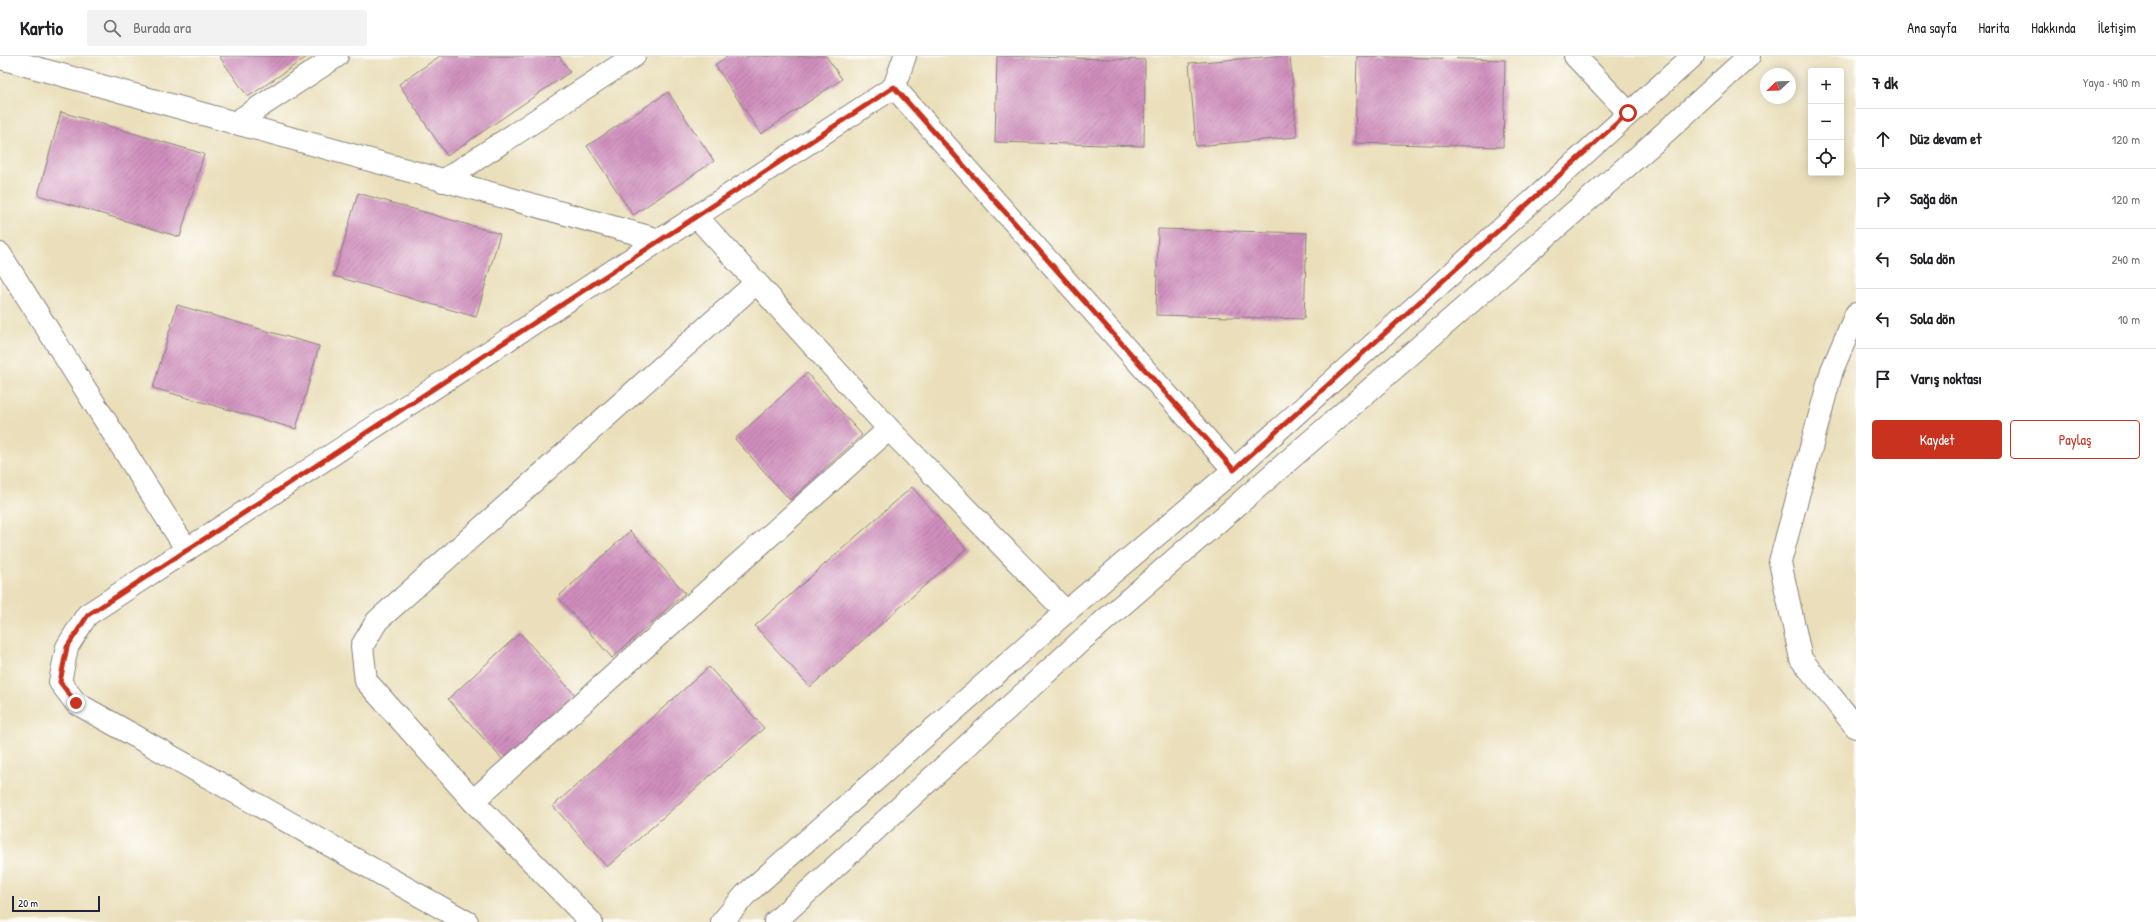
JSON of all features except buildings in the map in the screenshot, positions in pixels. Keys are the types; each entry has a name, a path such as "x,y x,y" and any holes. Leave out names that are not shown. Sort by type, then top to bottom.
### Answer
{"street":[{"path":"235,123 337,56"},
{"path":"443,180 634,56"},
{"path":"467,922 76,703 60,682 67,647 88,615 894,87 905,56"},
{"path":"1575,56 1628,113"},
{"path":"722,922 745,895 1066,612 1234,470 1628,113 1693,56"},
{"path":"775,922 1082,640 1643,152 1749,56"},
{"path":"0,58 660,240"},
{"path":"894,87 1234,470"},
{"path":"697,217 889,429 1066,612"},
{"path":"0,254 187,550"},
{"path":"592,922 473,802 366,681 362,646 377,621 756,283"},
{"path":"1856,314 1832,370 1780,562 1802,659 1856,727"},
{"path":"473,802 889,429"}],"route":[{"path":"76,703 60,682 67,647 88,615 894,87 1234,470 1628,113"}]}
